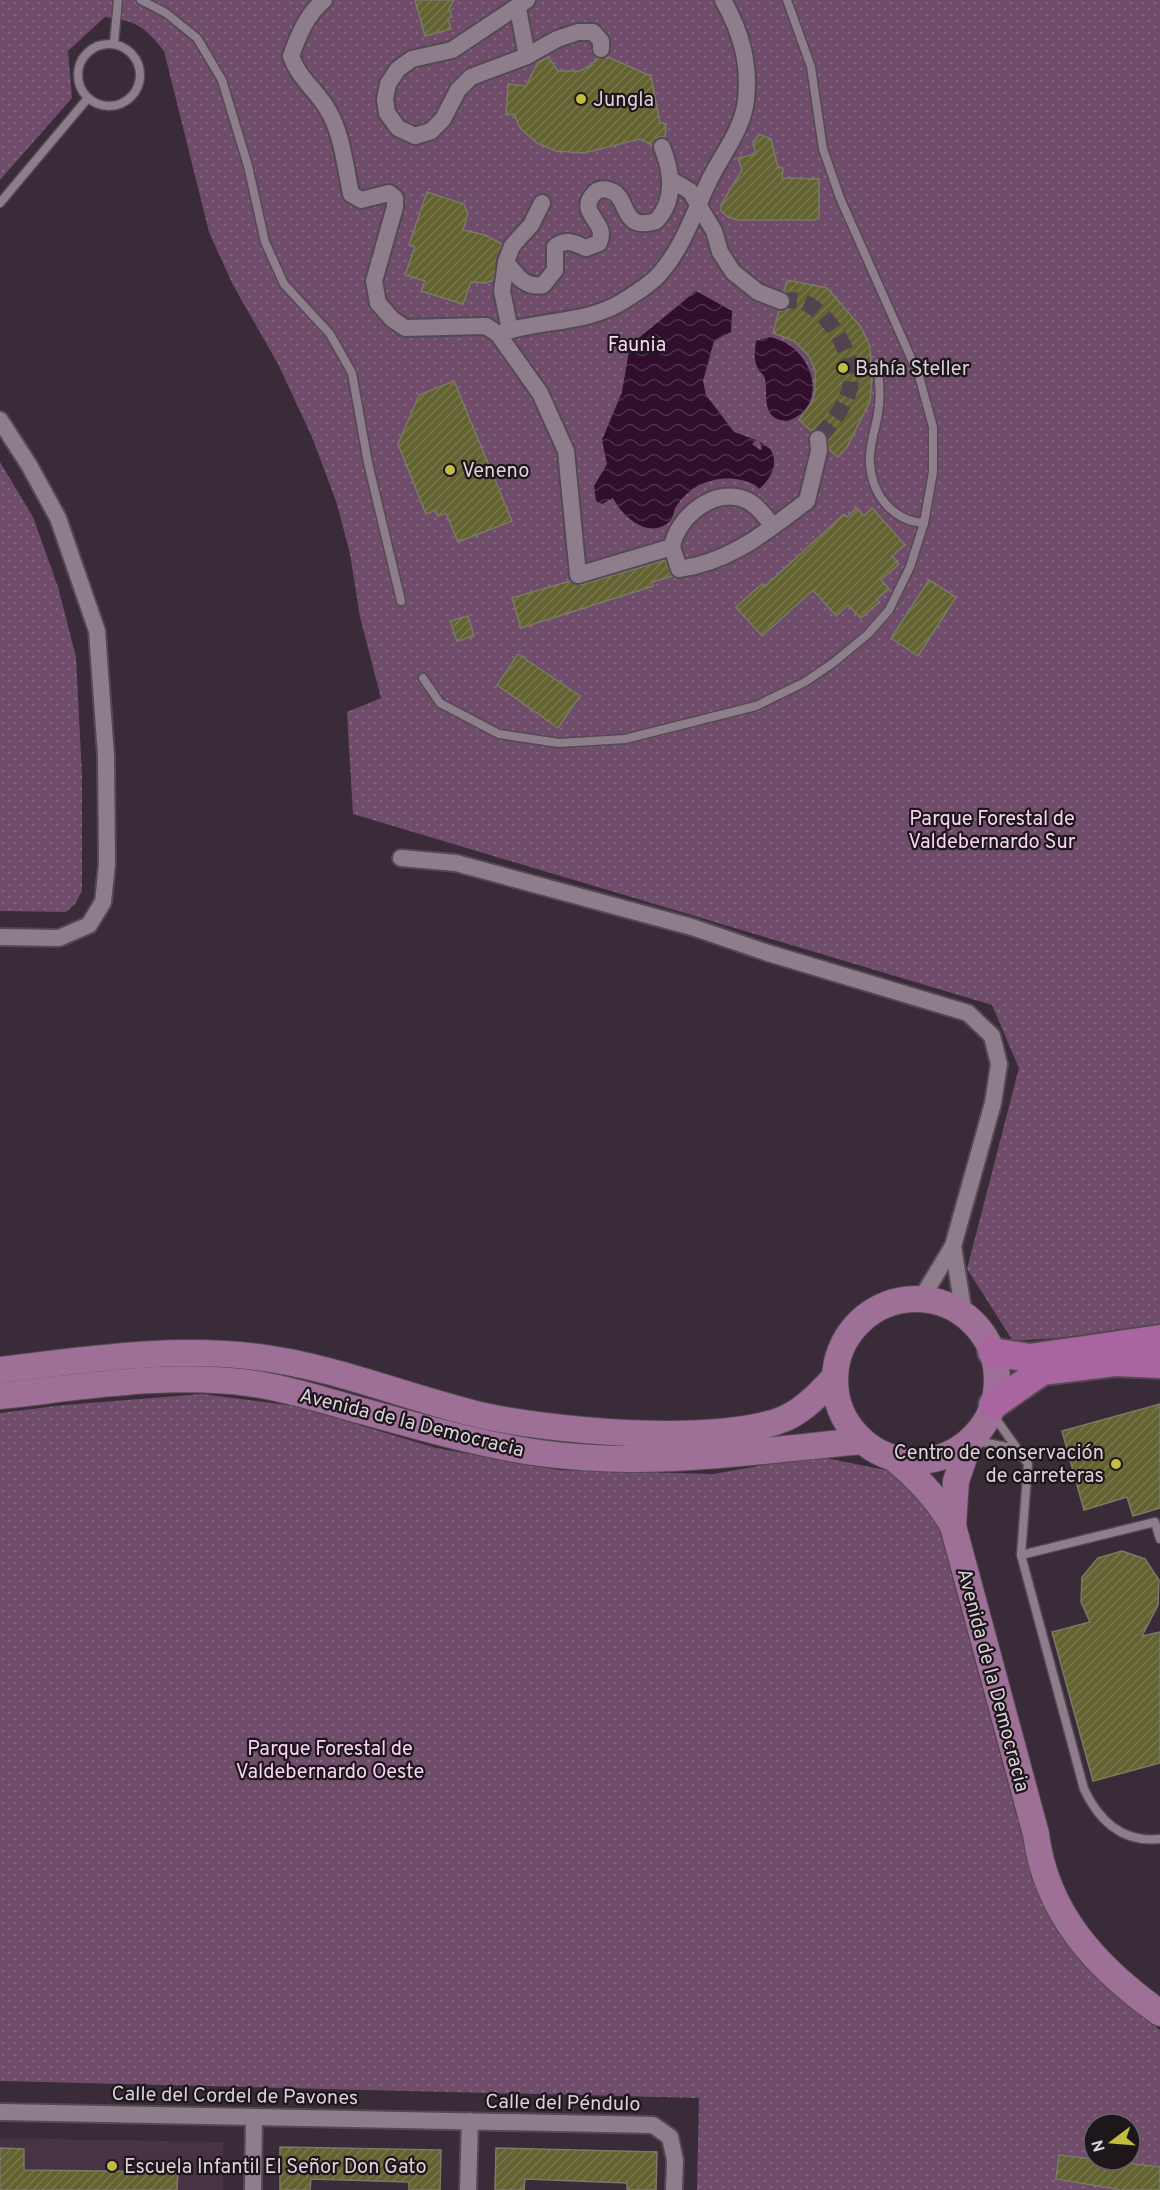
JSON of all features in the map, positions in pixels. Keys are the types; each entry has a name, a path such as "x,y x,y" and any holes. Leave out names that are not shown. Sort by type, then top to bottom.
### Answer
{"highway":[{"path":"992,1352 1030,1358 1160,1339"},
{"path":"992,1408 1042,1371 1115,1362 1160,1364"}],"main road":[{"path":"921,1299 944,1304 964,1316 981,1332 992,1352 996,1371 992,1408 970,1441 934,1460 918,1462 896,1460 861,1441 849,1428 841,1412 834,1378 842,1346 861,1320 889,1303 921,1299"},
{"name":"Avenida de la Democracia","path":"0,1370 127,1356 195,1353 258,1357 319,1369 473,1414 549,1426 634,1432 708,1432 765,1425 803,1408 834,1378"},
{"name":"Avenida de la Democracia","path":"0,1396 118,1383 195,1379 250,1383 311,1397 462,1439 542,1453 634,1459 714,1455 861,1441"},
{"name":"Avenida de la Democracia","path":"953,1526 956,1481 970,1441"},
{"name":"Avenida de la Democracia","path":"896,1460 917,1477 933,1495 953,1526 1046,1879 1065,1920 1095,1958 1132,1993 1160,2013"},
{"name":"Avenida de la Democracia","path":"1036,1834 1075,1913 1126,1966 1160,1994"}],"street":[{"path":"324,0 313,10 302,27 291,56 306,84 327,108 341,145 351,194 361,200 389,193 395,198 395,207 374,281 378,303 392,319 405,328 486,326 504,332 518,326 576,321 624,301 661,273 683,238 734,137 746,102 746,59 739,29 723,0"},
{"path":"527,56 522,4 494,20 452,50 404,64 388,84 385,99 387,113 398,128 407,134 424,134 437,127 453,97 471,76 527,56 557,39 578,32 593,32 601,41 601,49"},
{"path":"506,262 521,281 534,287 543,285 555,270 555,247 559,243 568,241 586,248 599,243 600,229 589,211 588,204 594,192 599,189 611,190 617,195 629,217 647,224 656,221 666,208 670,180 669,165 662,147"},
{"path":"670,180 690,192 699,205 714,231 720,252 733,272 758,292 781,301"},
{"path":"542,203 531,225 512,246 506,262 502,291 504,332 540,393 566,451 578,575 672,547"},
{"path":"0,420 29,465 58,518 97,631 106,756 107,864 103,902 89,925 59,938 0,937"},
{"path":"773,526 757,507 746,500 722,497 705,503 689,518 674,539 672,547 679,569 700,566 730,555 773,526 807,501 819,451 818,439"},
{"path":"401,858 456,863 681,924 768,953 968,1013 992,1036 999,1064 993,1103 953,1246 921,1299"},
{"path":"953,1246 964,1316"},
{"name":"Calle del Cordel de Pavones","path":"0,2112 470,2121"},
{"path":"253,2190 254,2117"},
{"path":"468,2190 470,2121"},
{"name":"Calle del Péndulo","path":"470,2121 653,2125 670,2137 675,2160 674,2190"}],"lane":[{"path":"114,43 118,0"},
{"path":"141,0 166,14 197,38 222,80 248,166 265,242 274,263 284,284 330,334 352,373 368,462 401,601"},
{"path":"423,678 440,703 499,734 559,743 625,739 756,706 805,682 833,663 889,610 910,567 924,523 933,472 933,427 919,376 840,198 823,149 811,67 787,0"},
{"path":"114,43 133,53 141,73 140,83 128,101 108,106 88,98 80,86 80,64 93,48 114,43"},
{"path":"0,203 88,98"},
{"path":"878,363 879,404 870,463 873,481 880,498 893,513 914,522 924,523"},
{"path":"992,1408 1028,1464 1029,1476 1021,1555 1084,1789 1093,1809 1108,1824 1129,1837 1160,1839"},
{"path":"970,1441 1007,1447 1024,1458"},
{"path":"1021,1555 1155,1521 1160,1539"}],"shaded area":[{"name":"Escuela Infantil El Señor Don Gato","path":"0,2138 223,2142 223,2190 0,2190"}],"green space":[{"path":"0,0 1160,0 1160,1325 1114,1334 1013,1341 967,1269 1019,1068 992,1005 353,814 347,712 381,698 360,617 350,554 337,504 312,437 278,364 233,285 209,232 164,51 139,26 124,20 105,17 68,51 72,98 0,180"},
{"path":"0,462 33,517 58,587 76,657 82,775 82,891 75,904 66,912 0,911"},
{"name":"Parque Forestal de Valdebernardo Oeste","path":"202,1394 296,1406 436,1448 559,1470 713,1474 815,1456 896,1472 935,1513 1032,1873 1113,1992 1160,2030 1160,2190 697,2190 699,2098 0,2081 0,1413 64,1405"}],"water":[{"path":"696,291 732,311 731,332 714,341 703,381 706,395 734,432 756,440 752,444 760,450 762,449 760,442 770,449 774,465 767,481 759,489 752,483 738,479 709,481 701,484 681,500 669,522 661,527 644,527 629,518 613,498 602,504 596,501 594,486 607,464 602,440 622,392 630,345"},
{"path":"769,337 784,342 797,352 806,363 811,377 813,390 809,403 801,414 787,421 778,419 769,410 766,382 755,362 756,341"}],"building":[{"path":"415,0 454,0 449,8 452,17 448,18 451,29 425,36"},
{"name":"Jungla","path":"548,57 558,71 580,71 593,64 596,58 608,57 651,76 660,123 666,124 665,137 658,137 652,145 640,139 584,153 556,151 537,143 520,128 514,114 506,115 508,84 526,86 538,62"},
{"path":"759,134 771,139 778,167 783,168 782,178 819,179 819,216 815,220 738,220 728,217 721,211 721,205 742,170 738,158 756,154 753,144"},
{"path":"427,192 464,204 468,213 463,230 485,235 502,244 493,280 486,283 471,282 463,304 421,291 425,281 405,275 415,247 409,245"},
{"name":"Bahía Steller","path":"787,280 827,288 861,327 870,346 872,376 870,401 847,447 838,457 829,449 826,433 818,429 811,431 799,420 811,404 815,393 815,370 809,356 794,341 773,333 779,311 787,310 791,304 790,295 784,291"},
{"name":"Veneno","path":"454,381 512,521 458,542 446,513 438,516 435,510 426,514 398,444 419,395"},
{"path":"857,508 864,516 872,508 905,545 892,556 899,564 881,580 889,589 877,599 879,602 861,618 848,605 836,616 813,590 762,636 736,607 762,584 764,587 844,514 847,517"},
{"path":"665,560 672,576 652,582 653,586 521,628 512,598 570,581 581,585"},
{"path":"929,580 956,597 918,656 891,638"},
{"path":"468,616 474,636 457,641 450,621"},
{"path":"518,654 580,696 558,728 497,685"},
{"name":"Centro de conservación de carreteras","path":"1160,1404 1160,1508 1133,1516 1127,1497 1084,1510 1062,1431"},
{"path":"1122,1551 1145,1559 1159,1580 1158,1605 1142,1636 1160,1632 1160,1763 1093,1781 1052,1632 1090,1622 1081,1602 1082,1577 1098,1558"},
{"path":"280,2147 441,2150 440,2190 409,2190 409,2182 311,2179 310,2190 280,2190"},
{"path":"0,2148 24,2149 24,2170 178,2172 177,2190 0,2190"},
{"path":"496,2148 657,2152 656,2190 627,2190 627,2183 525,2179 524,2190 495,2190"},
{"path":"1059,2155 1082,2158 1082,2172 1142,2172 1142,2165 1160,2167 1160,2190 1122,2190 1056,2179"}],"tunnel":[{"path":"781,301 800,301 821,314 838,336 849,363 851,376 848,395 837,415 818,439"}],"place":[{"name":"Jungla","path":"581,99"},
{"name":"Bahía Steller","path":"843,368"},
{"name":"Veneno","path":"450,470"},
{"name":"Centro de conservación de carreteras","path":"1116,1464"},
{"name":"Escuela Infantil El Señor Don Gato","path":"112,2166"}],"park label":[{"name":"Faunia","path":"637,344"},
{"name":"Parque Forestal de Valdebernardo Sur","path":"992,830"}]}
